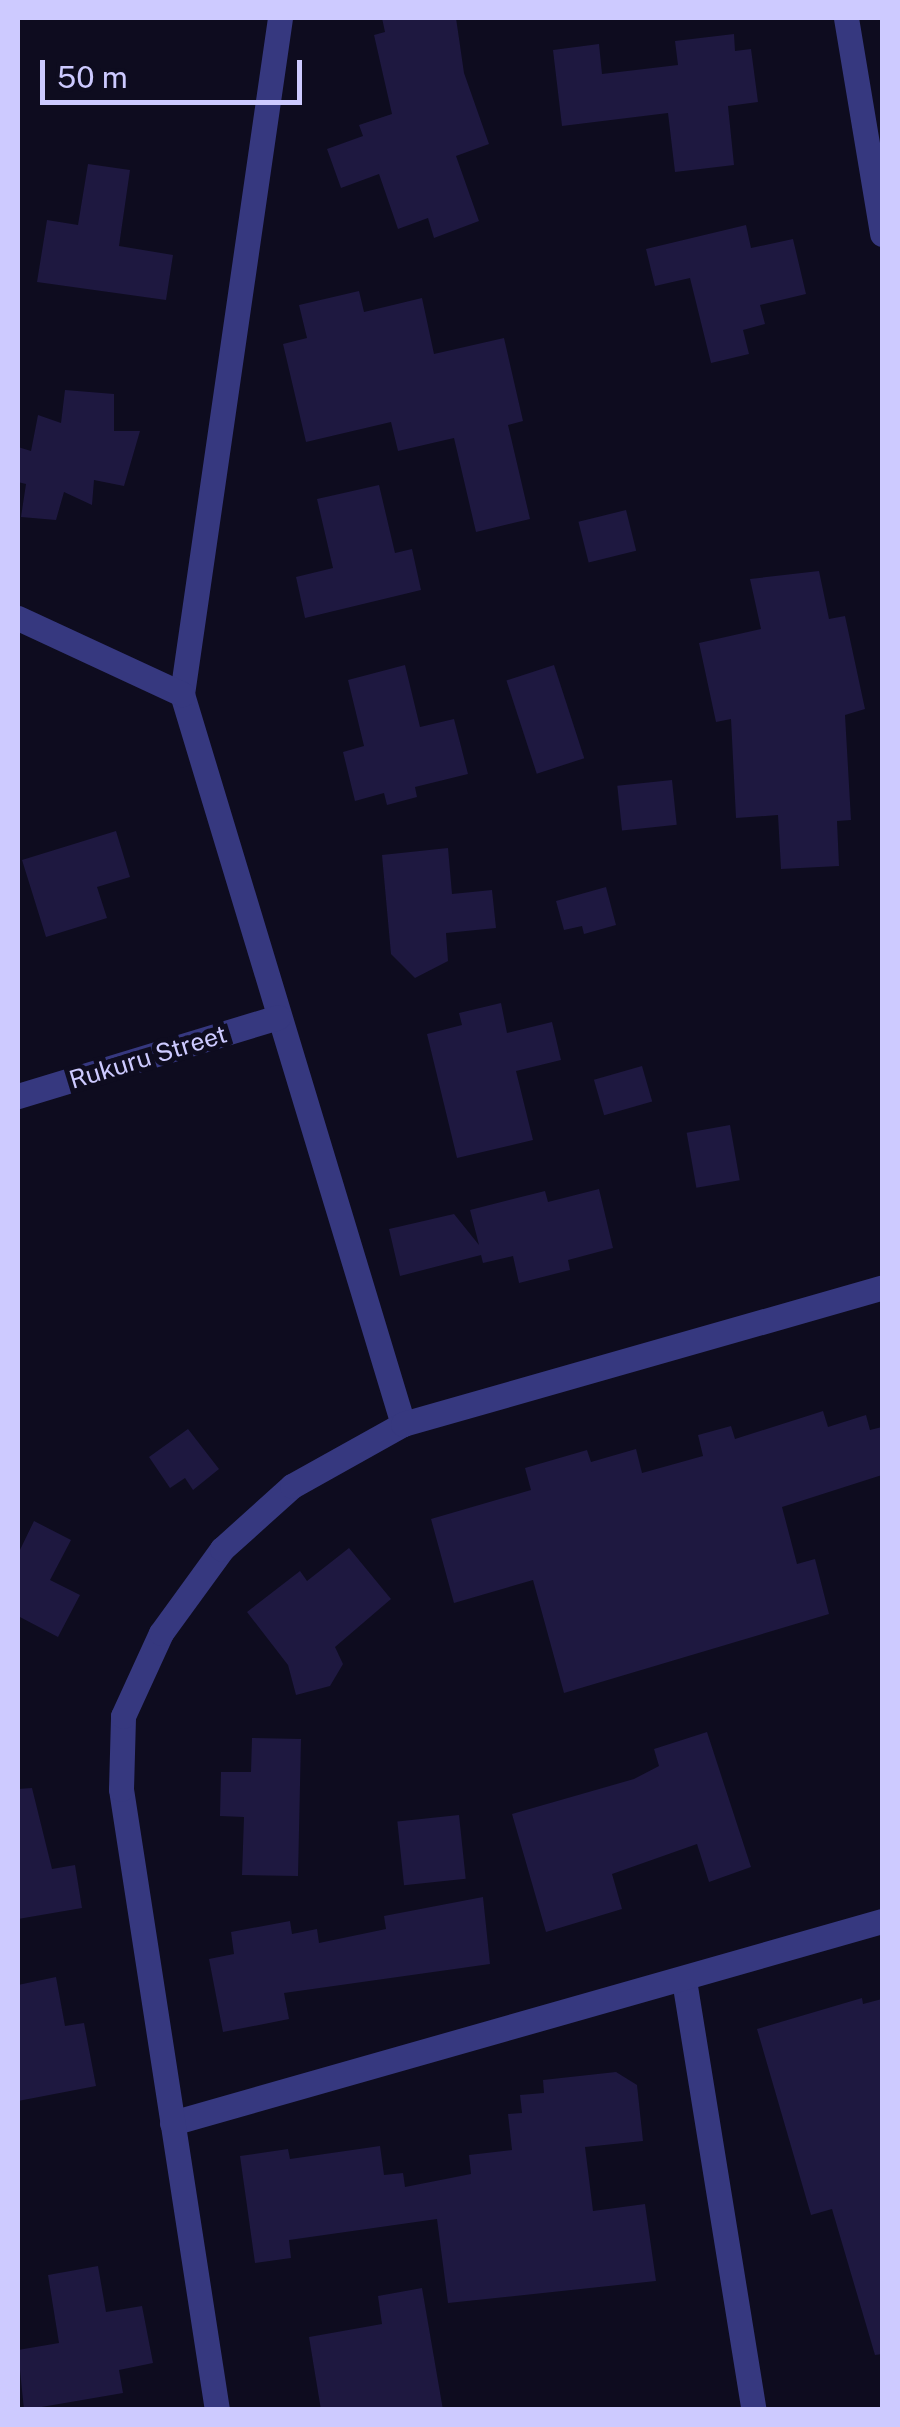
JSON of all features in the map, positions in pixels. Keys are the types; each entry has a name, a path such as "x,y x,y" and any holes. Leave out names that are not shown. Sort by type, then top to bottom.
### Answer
{"street":[{"path":"280,18 182,694 403,1424"},
{"path":"846,18 882,234"},
{"path":"18,618 182,694"},
{"name":"Rukuru Street","path":"18,1096 278,1018"},
{"path":"217,2410 121,1790 123,1716 161,1633 222,1550 292,1486 403,1424 882,1288"},
{"path":"172,2124 882,1921"},
{"path":"684,1980 754,2410"}],"building":[{"path":"382,18 456,18 464,73 489,144 456,156 479,221 434,238 428,218 398,229 379,174 341,188 327,149 363,136 359,125 392,114 374,35 385,32"},
{"path":"734,34 735,51 751,49 758,102 728,106 734,165 675,172 668,113 562,126 553,50 599,44 602,74 678,65 675,41"},
{"path":"88,164 130,170 119,246 173,255 166,300 37,282 47,220 78,225"},
{"path":"746,225 751,248 793,239 806,294 760,305 765,324 743,330 749,354 711,363 690,278 655,286 646,249"},
{"path":"359,291 364,312 422,298 434,354 504,338 523,421 508,425 530,519 476,532 454,438 398,451 391,422 306,442 283,344 307,338 299,305"},
{"path":"65,390 114,394 114,431 140,431 124,486 94,480 92,505 64,492 56,520 21,517 26,484 18,482 18,447 31,451 38,415 61,423"},
{"path":"379,485 395,553 412,549 421,590 305,618 296,577 333,568 317,499"},
{"path":"626,510 636,551 589,563 578,522"},
{"path":"819,571 829,619 845,616 865,709 845,715 851,820 837,821 839,866 781,869 778,815 736,818 731,719 716,722 699,643 761,629 750,579"},
{"path":"405,665 420,727 454,719 468,774 415,787 417,797 387,805 384,793 355,801 343,752 364,746 348,680"},
{"path":"554,665 584,758 537,774 506,680"},
{"path":"672,780 677,825 622,831 617,786"},
{"path":"116,831 130,877 97,887 107,918 46,937 22,860"},
{"path":"448,848 452,894 492,890 496,928 446,933 448,961 415,978 391,954 382,855"},
{"path":"606,887 616,925 584,934 582,926 564,930 556,901"},
{"path":"501,1003 507,1033 552,1022 561,1060 516,1071 533,1140 457,1158 427,1034 462,1025 459,1013"},
{"path":"642,1066 652,1102 604,1115 594,1080"},
{"path":"730,1125 740,1180 696,1188 687,1133"},
{"path":"599,1189 613,1248 568,1260 570,1270 519,1283 513,1256 483,1263 481,1255 400,1276 389,1229 454,1214 479,1245 470,1210 545,1191 548,1202"},
{"path":"823,1411 828,1427 866,1415 870,1430 882,1427 882,1475 782,1507 797,1564 815,1559 829,1614 564,1693 533,1580 454,1603 431,1519 531,1490 525,1468 587,1450 591,1462 636,1449 642,1473 703,1456 698,1435 731,1426 735,1439"},
{"path":"188,1429 219,1469 193,1490 185,1478 170,1488 149,1457"},
{"path":"34,1521 71,1540 50,1580 80,1595 58,1637 18,1616 18,1554"},
{"path":"349,1548 391,1599 335,1647 343,1664 330,1686 296,1695 288,1665 247,1612 300,1571 307,1581"},
{"path":"707,1732 751,1867 709,1882 697,1844 612,1874 622,1909 546,1932 512,1814 634,1779 659,1766 654,1749"},
{"path":"252,1738 301,1739 298,1876 242,1875 244,1817 220,1816 221,1772 251,1772"},
{"path":"32,1788 52,1869 75,1865 82,1908 18,1919 18,1789"},
{"path":"459,1815 466,1879 404,1885 397,1821"},
{"path":"483,1897 490,1964 284,1993 289,2019 223,2032 209,1959 234,1954 231,1932 290,1921 292,1934 317,1929 319,1943 386,1929 384,1916"},
{"path":"56,1977 65,2026 84,2023 96,2086 18,2101 18,1985"},
{"path":"862,1998 863,2004 882,1999 882,2354 875,2355 832,2209 811,2215 757,2029"},
{"path":"616,2072 637,2085 643,2141 585,2147 593,2211 645,2204 656,2281 448,2303 437,2219 289,2240 291,2258 255,2263 240,2156 288,2149 290,2159 380,2146 384,2175 403,2173 405,2187 471,2174 469,2155 512,2150 508,2114 522,2113 520,2095 544,2093 543,2080"},
{"path":"98,2266 106,2312 142,2306 153,2363 119,2370 123,2393 24,2410 18,2350 59,2343 48,2275"},
{"path":"422,2288 443,2410 321,2410 309,2337 382,2324 378,2296"}]}
